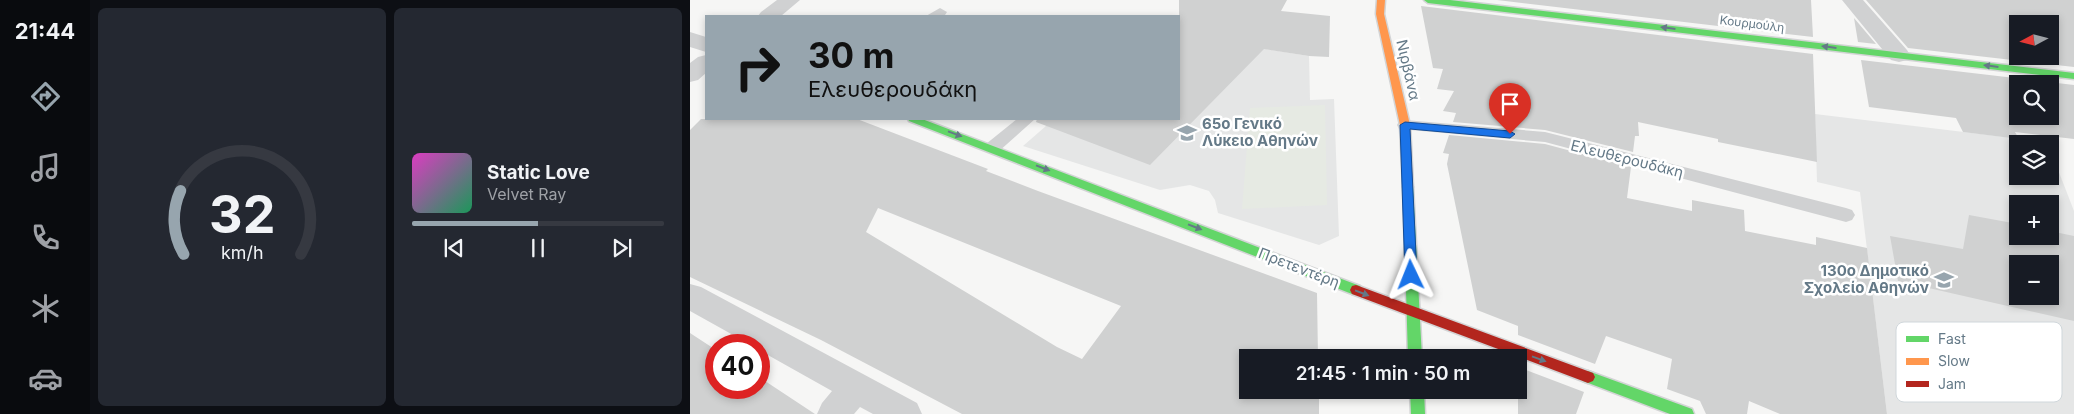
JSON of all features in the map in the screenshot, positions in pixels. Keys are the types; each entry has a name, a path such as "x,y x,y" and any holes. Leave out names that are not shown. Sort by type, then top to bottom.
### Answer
{"street":[{"path":"769,15 790,0"},
{"name":"Νιρβάνα","path":"1381,0 1380,14 1405,125 1414,349"},
{"name":"Κουρμούλη","path":"1428,0 2074,76"},
{"path":"1852,0 1898,55"},
{"path":"690,38 705,45"},
{"path":"690,75 705,63"},
{"name":"Πρετεντέρη","path":"916,120 1412,312 1687,414"},
{"path":"690,296 905,414"},
{"path":"834,414 855,387"},
{"path":"1417,399 1418,414"}],"lane":[{"path":"992,148 1026,120"},
{"name":"Ελευθερουδάκη","path":"1405,125 1544,137 1846,215"}],"shaded area":[{"name":"65ο Γενικό Λύκειο Αθηνών","path":"1180,35 1309,56 1310,100 1334,99 1339,236 1319,245 1218,213 1215,200 1209,191 1190,185 1160,190 1023,146 1053,120 1180,120"},
{"path":"1325,105 1327,205 1242,209 1250,108"},
{"name":"130ο Δημοτικό Σχολείο Αθηνών","path":"1815,114 2009,137 2009,185 2059,185 2059,172 2074,211 2074,414 1887,414 1860,192 1817,182"}],"building":[{"path":"1179,0 1287,0 1281,11 1330,16 1329,57 1264,49 1150,165 1036,122 1037,120 1180,120"},
{"path":"1497,0 1811,0 1813,37"},
{"path":"1866,0 2074,0 2074,67 2057,65 2059,65 2059,15 2009,15 2009,60 1908,48"},
{"path":"1421,6 1813,54 1817,162 1718,142 1718,139 1638,122 1639,136 1635,136 1633,152 1545,130 1453,122 1456,113 1443,111 1454,91 1437,89 1443,69 1433,68"},
{"path":"1854,18 1876,44 1858,42"},
{"path":"1861,60 2009,77 2009,125 2059,125 2059,83 2074,85 2074,139 2059,137 2059,135 2015,132 2017,135 2009,135 2009,138 1963,132 1956,118 1869,107"},
{"path":"701,119 860,120 988,169 986,171 1038,191 1317,293 1318,349 1239,349 1239,399 1319,399 1319,414 962,414 821,340 690,277 690,130","holes":["878,208 1121,306 1082,359 1057,347 866,232"]},
{"path":"1449,135 1545,144 1631,167 1627,198 1692,211 1692,200 1744,210 1745,231 1816,245 1816,237 1867,248 1887,414 1780,414 1749,401 1747,414 1706,414 1700,401 1667,389 1672,359 1606,336 1595,364 1518,335 1518,326 1477,310 1447,164 1449,154 1443,153"},
{"path":"1969,215 2009,222 2009,245 2059,245 2059,233 2074,236 2074,321 1898,281 1890,236 1963,249"},
{"path":"690,333 705,343 705,399 770,399 770,384 815,414 690,414"},
{"path":"1527,370 1584,392 1576,414 1518,414 1518,399 1527,399"}],"traffic: fast":[{"path":"1428,0 2074,76"},
{"path":"916,120 1356,290"},
{"path":"1408,187 1415,349"},
{"path":"1588,377 1687,414"},
{"path":"1417,399 1418,414"}],"traffic: slow":[{"path":"1381,0 1380,14 1405,125 1408,187"}],"traffic: jam":[{"path":"1356,290 1588,377"}],"place":[{"name":"65ο Γενικό Λύκειο Αθηνών","path":"1187,133"},
{"name":"130ο Δημοτικό Σχολείο Αθηνών","path":"1944,280"}],"route":[{"path":"1411,275 1405,125 1510,134"}]}
